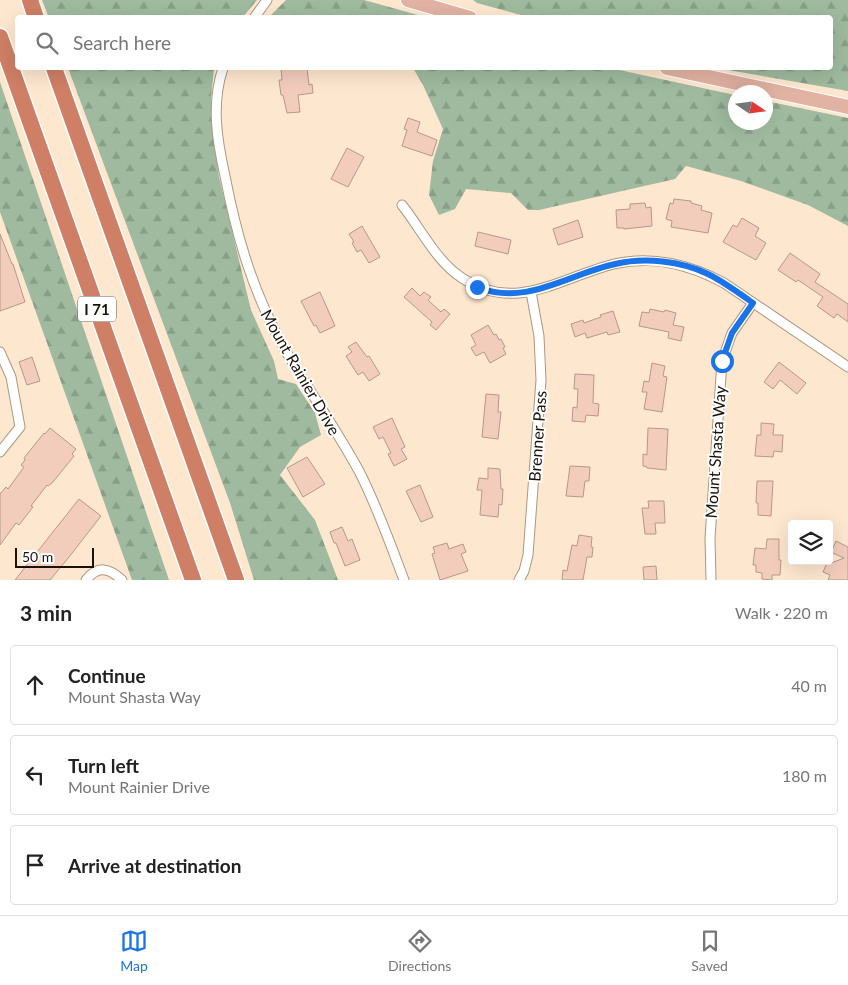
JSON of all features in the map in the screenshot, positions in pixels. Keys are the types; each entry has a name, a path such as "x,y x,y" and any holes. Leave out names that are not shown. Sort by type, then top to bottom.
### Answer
{"highway":[{"path":"30,0 35,15"},
{"name":"I 71","path":"0,37 193,580"},
{"name":"I 71","path":"55,70 236,580"}],"main road":[{"path":"408,0 460,15"},
{"path":"677,70 848,107"}],"street":[{"path":"256,15 267,0"},
{"name":"Mount Rainier Drive","path":"223,70 216,99 216,126 229,201 245,261 283,346 359,472 379,514 404,580"},
{"path":"402,205 448,266 462,278 484,290 513,294 531,292 616,264 636,261 660,262 688,267 708,274 848,367"},
{"name":"Brenner Pass","path":"519,580 528,555 541,380 539,336 531,292"},
{"name":"Mount Shasta Way","path":"711,580 710,538 722,361 732,333 753,303"},
{"path":"0,352 10,377 20,427 0,452"},
{"path":"86,580 91,573 106,570 114,572 122,580"}],"green space":[{"path":"42,0 257,0 245,15 48,15"},
{"path":"286,0 364,0 418,15 271,15"},
{"path":"473,0 848,0 848,91 728,70 833,70 833,15 521,15 477,3"},
{"path":"69,70 214,70 211,99 219,177 251,310 274,361 278,379 296,384 315,413 321,435 300,447 280,475 315,520 338,580 254,580 230,503"},
{"path":"414,70 619,70 728,93 728,130 773,130 773,102 848,118 848,226 808,205 741,181 686,166 675,179 539,210 528,210 511,193 466,189 455,209 439,215 429,195 433,161 443,129"},
{"path":"0,82 169,580 132,580 0,212"}],"building":[{"path":"281,70 307,70 309,85 312,84 313,93 298,95 300,112 287,113 283,95 281,95 279,80 282,80"},
{"path":"408,118 420,122 417,132 437,140 432,156 402,146 407,130 404,129"},
{"path":"347,148 364,157 348,187 331,179"},
{"path":"674,199 691,201 691,203 702,206 701,210 712,213 708,233 671,227 672,221 666,219 670,203 673,204"},
{"path":"645,203 646,208 651,207 652,226 617,228 616,210 630,209 630,204"},
{"path":"742,218 759,228 755,236 766,243 756,260 723,242 733,225 737,227"},
{"path":"578,220 583,237 558,245 553,229"},
{"path":"362,226 380,257 369,263 361,250 357,252 349,234"},
{"path":"478,232 511,240 508,254 475,246"},
{"path":"0,234 13,264 25,302 0,311"},
{"path":"790,253 820,274 815,282 848,304 848,322 837,314 834,318 817,306 823,297 798,280 796,282 778,270"},
{"path":"412,288 420,296 424,292 431,297 428,300 441,312 444,309 450,314 436,330 430,325 432,322 404,297"},
{"path":"320,292 335,326 320,333 316,325 314,326 301,301"},
{"path":"650,309 676,313 673,325 684,327 681,341 668,338 669,332 639,326 642,312 649,313"},
{"path":"613,311 620,332 608,335 607,332 587,338 585,333 575,337 571,324 583,320 584,323"},
{"path":"488,325 494,335 496,334 499,340 501,339 506,354 490,363 484,352 476,356 471,348 476,345 471,335"},
{"path":"356,342 367,357 369,356 380,374 369,381 363,372 358,375 346,356 352,352 348,347"},
{"path":"32,357 40,381 27,385 19,362"},
{"path":"779,362 806,383 797,394 780,380 773,389 764,382"},
{"path":"652,363 665,366 663,376 667,377 662,412 644,409 647,392 642,392 644,381 649,382"},
{"path":"575,374 594,375 593,403 599,404 598,416 586,415 585,422 572,421 573,407 577,408 578,389 574,389"},
{"path":"486,394 499,395 498,412 501,412 498,439 482,437"},
{"path":"392,418 405,447 401,449 407,459 394,466 388,454 391,453 383,437 379,439 373,427"},
{"path":"761,423 774,424 773,435 783,435 782,452 774,451 773,457 755,456 757,435 761,435"},
{"path":"50,428 76,449 72,454 74,456 53,482 47,485 19,525 16,523 0,545 0,494 6,487 8,489 24,467 21,465 25,460 24,458"},
{"path":"648,428 668,429 666,470 643,466 643,454 647,455"},
{"path":"307,457 325,484 303,497 287,468"},
{"path":"570,466 590,467 589,481 585,481 583,497 566,496"},
{"path":"488,468 500,469 501,489 503,489 502,505 499,504 498,517 480,515 482,490 477,490 479,478 488,479"},
{"path":"757,481 773,481 771,516 758,515 758,503 756,503"},
{"path":"420,485 433,517 421,522 406,491"},
{"path":"79,499 101,516 69,557 50,580 15,580"},
{"path":"648,501 664,501 665,523 655,523 656,534 645,534 642,508 649,508"},
{"path":"342,527 348,541 352,539 360,560 345,566 330,532"},
{"path":"579,535 592,537 592,557 587,557 583,580 562,580 563,570 567,571 572,545 577,546"},
{"path":"767,539 779,539 780,575 772,575 772,580 762,579 762,573 756,572 756,565 753,565 755,548 766,549"},
{"path":"836,541 848,547 848,580 828,580 830,575 823,572 826,565 833,565 833,562 844,558 833,553"},
{"path":"447,543 449,549 463,544 466,552 461,554 468,571 440,580 432,554 435,553 433,547"},
{"path":"656,566 657,580 644,580 643,567"}],"route":[{"path":"477,287 500,293 531,292 616,264 636,261 660,262 688,267 708,274 753,303 732,333 722,361"}]}
